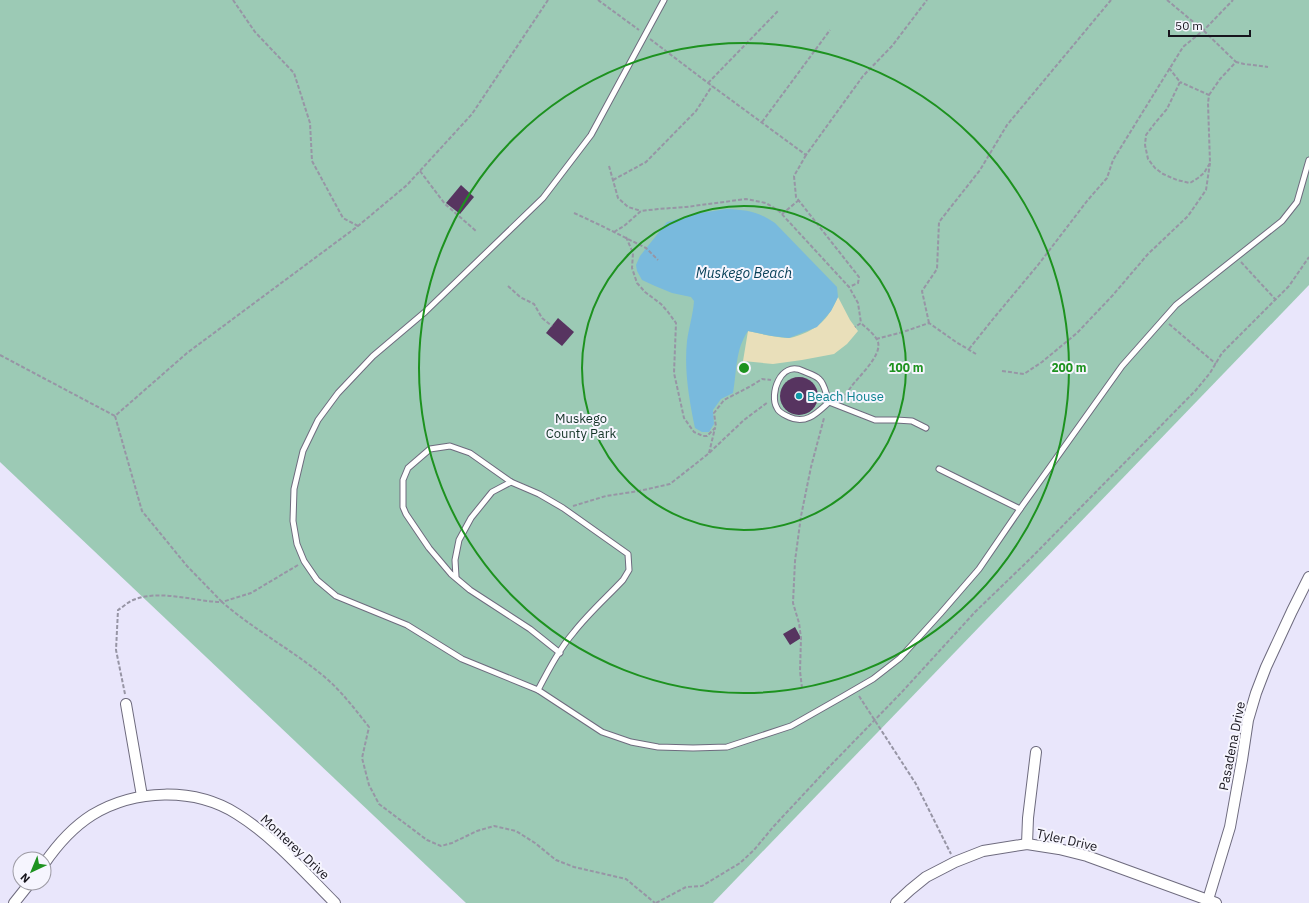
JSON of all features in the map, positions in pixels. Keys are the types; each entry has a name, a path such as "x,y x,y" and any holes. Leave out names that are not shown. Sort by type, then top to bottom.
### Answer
{"street":[{"name":"Pasadena Drive","path":"1210,902 1230,827 1248,720 1256,693 1266,666 1309,577"},
{"path":"126,704 142,796"},
{"path":"1027,844 1028,818 1036,752"},
{"name":"Monterey Drive","path":"52,854 68,834 92,815 104,808 142,796 171,795 199,798 236,813 269,838 335,903"},
{"name":"Tyler Drive","path":"896,903 926,877 955,862 983,852 1027,844 1059,849 1087,856 1210,902"},
{"path":"14,903 24,891"}],"lane":[{"path":"664,0 591,135 543,198 425,312 373,356 338,393 318,420 303,451 294,489 293,521 297,544 304,560 317,580 336,596 407,625 462,659 538,690 602,732 631,742 658,747 727,747 791,726 873,679 900,658 979,569 1122,366 1163,319 1176,305 1282,221 1297,202 1309,160"},
{"path":"829,402 815,414 806,419 795,420 777,410 775,397 779,380 784,372 791,368 798,369 819,379 825,389 829,402 875,420 912,421 926,428"},
{"path":"538,690 554,660 560,653 573,632 623,580 629,570 628,554 563,508 539,494 511,482 470,453 450,446 430,449 408,468 404,480 403,507 406,514 429,548 451,574 470,590 530,629 560,653"},
{"path":"939,469 1020,509"},
{"path":"456,577 455,560 459,540 471,518 492,492 511,482"}],"path":[{"path":"233,0 255,32 294,73 310,123 312,162 344,218 358,226"},
{"path":"115,416 187,353 358,226 379,209 420,171 472,114 548,0"},
{"path":"598,0 806,155"},
{"path":"849,287 858,283 859,277 796,197 794,176 806,155 863,76 892,46 926,0"},
{"path":"976,354 929,323 922,291 937,269 939,222 980,170 1007,124 1111,0"},
{"path":"1167,0 1203,30 1236,62 1268,67"},
{"path":"969,349 1107,178 1113,160 1183,47 1203,30 1233,0"},
{"path":"708,83 778,11"},
{"path":"762,122 830,30"},
{"path":"1002,371 1024,374 1042,362 1077,333 1114,295 1148,254 1188,216 1206,190 1210,163 1209,95 1220,79 1236,62"},
{"path":"1169,68 1180,82 1209,95"},
{"path":"1180,82 1167,109 1154,123 1146,135 1145,145 1148,159 1155,168 1163,174 1177,180 1190,183 1198,178 1210,163"},
{"path":"613,180 646,162 696,112 712,86"},
{"path":"609,166 618,198 628,207 641,211 746,199 766,203 782,214 849,287 858,302 861,323 875,336 878,344 877,352 873,360 838,406"},
{"path":"420,171 446,204 476,231"},
{"path":"782,214 799,200"},
{"path":"614,232 624,226 641,211"},
{"path":"574,213 646,248 658,260"},
{"path":"626,237 633,253 632,268 637,283 668,312 676,323 674,373 684,418 694,432 703,436 707,436 716,427"},
{"path":"0,355 115,416 142,511 187,566 236,615 321,674 337,688 369,726 362,758 369,784 378,804 427,840 441,846 452,843 477,831 494,826 516,831 556,860 574,867 626,879 655,903 686,886 702,886 740,863 754,850 774,826 975,612 1031,558 1196,390 1210,373 1222,354 1289,286 1309,257"},
{"path":"1236,258 1276,300"},
{"path":"508,286 520,297 534,304 542,318 552,326"},
{"path":"1163,319 1216,364"},
{"path":"855,327 861,323"},
{"path":"876,339 929,323"},
{"path":"708,454 716,427 714,413 724,400 762,379 779,380"},
{"path":"563,508 606,496 670,484 708,454 744,420 775,397"},
{"path":"802,688 800,671 801,638 799,623 793,602 795,561 801,516 811,467 829,402"},
{"path":"126,704 116,650 118,610 131,600 142,596 169,596 205,602 222,602 251,593 304,560"},
{"path":"855,690 916,784 955,862"}],"green space":[{"name":"Muskego County Park","path":"0,0 1309,0 1309,285 713,903 466,903 0,462"}],"sand":[{"path":"838,297 850,320 858,331 847,344 834,354 773,364 743,361 748,331 788,338 800,335 819,325 828,316"}],"water":[{"name":"Muskego Beach","path":"727,209 752,212 775,223 837,287 838,297 831,311 817,327 789,338 748,331 741,346 737,361 733,393 721,399 713,410 714,424 709,432 702,432 695,428 687,374 687,341 694,301 691,297 672,293 642,280 637,271 636,265 640,256 667,222 700,213"}],"building":[{"path":"461,185 474,197 460,214 446,203"},
{"path":"558,318 574,332 562,346 546,333"},
{"name":"Beach House","path":"799,377 809,380 815,386 818,396 815,406 809,412 799,415 789,412 783,406 780,396 783,386 789,380"},
{"path":"795,627 801,638 790,645 783,634"}],"place":[{"name":"Beach House","path":"799,396"}]}
